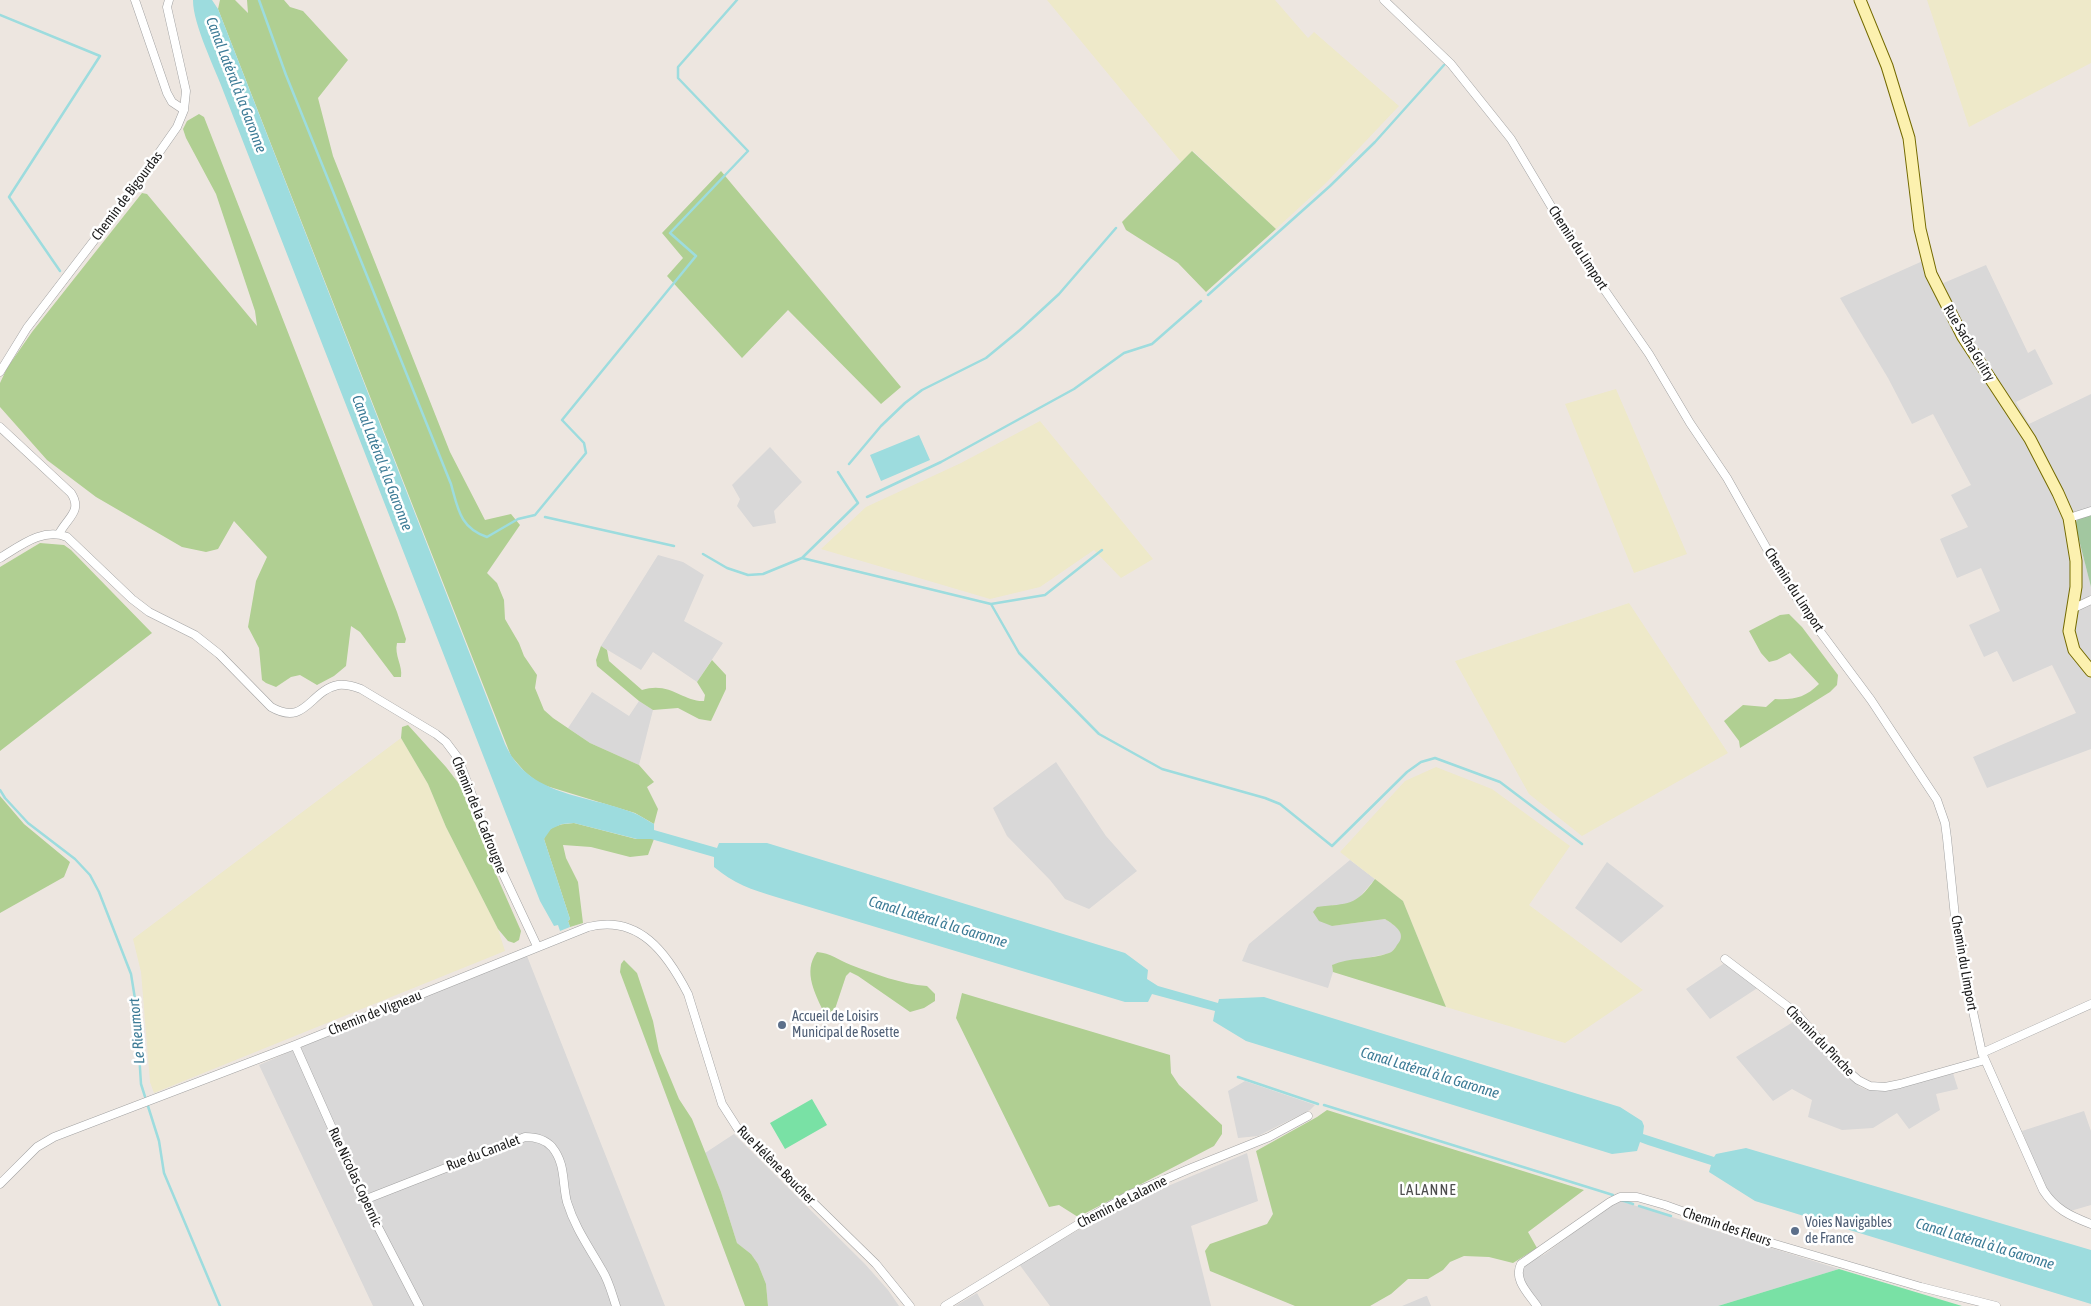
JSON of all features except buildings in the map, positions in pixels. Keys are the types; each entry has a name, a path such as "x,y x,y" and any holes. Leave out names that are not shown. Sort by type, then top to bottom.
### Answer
{"street":[{"path":"135,0 167,93 172,102 184,110"},
{"name":"Chemin de Bigourdas","path":"0,372 27,328 177,127 184,110 186,91 167,7 169,0"},
{"name":"Chemin du Limport","path":"1384,0 1451,64 1511,139 1579,253 1649,354 1690,423 1727,478 1780,572 1807,614 1872,700 1937,800 1947,838 1954,917 1961,956 1984,1056 2043,1190 2050,1200 2062,1211 2091,1224"},
{"name":"Rue Sacha Guitry","path":"1860,0 1885,61 1909,138 1920,229 1931,274 1963,336 2030,439 2069,518 2076,555 2076,587 2069,631 2070,640 2078,658 2091,671"},
{"path":"0,428 71,493 75,500 75,511 59,534 39,536 0,558"},
{"path":"2069,518 2091,511"},
{"name":"Chemin de la Cadrougne","path":"59,534 66,537 132,599 149,612 195,635 213,649 270,707 280,713 290,714 299,712 330,688 348,685 361,689 441,738 458,758 497,862 537,946"},
{"path":"2072,609 2091,600"},
{"name":"Chemin de Vigneau","path":"0,1184 37,1147 54,1137 295,1045 537,946 602,923"},
{"name":"Rue Hélène Boucher","path":"602,923 638,930 663,954 677,973 688,994 722,1104 738,1129 876,1264 910,1306"},
{"name":"Chemin du Pinche","path":"1725,959 1795,1012 1842,1066 1858,1080 1870,1086 1893,1085 1984,1056 2091,1004"},
{"name":"Rue Nicolas Copernic","path":"295,1045 364,1200 419,1306"},
{"name":"Chemin de Lalanne","path":"945,1306 1131,1194 1269,1137 1308,1116"},
{"name":"Rue du Canalet","path":"364,1200 525,1137 541,1139 551,1146 561,1162 568,1202 584,1242 603,1272 616,1306"},
{"name":"Chemin des Fleurs","path":"1537,1306 1518,1278 1521,1264 1610,1202 1620,1196 1631,1196 1665,1205 1768,1242 1921,1288 1996,1306"}],"shaded area":[{"path":"1047,0 1275,0 1308,38 1314,32 1399,106 1326,183 1276,229 1193,151 1181,162"},
{"path":"1927,0 2091,0 2091,63 1969,127"},
{"path":"1925,260 1934,287 1986,265 2028,353 2035,349 2053,384 2016,402 2029,424 2091,394 2091,514 2075,524 2091,587 2091,749 1987,788 1973,757 2076,713 2052,665 2013,682 1997,651 1984,657 1969,625 2000,611 1981,568 1957,578 1940,539 1968,527 1951,495 1971,485 1933,414 1912,424 1888,378 1840,298"},
{"path":"1616,389 1687,554 1634,573 1565,404"},
{"path":"1040,421 1153,559 1121,578 1094,550 1040,587 990,599 821,549 866,507 961,463"},
{"path":"770,447 802,482 774,511 776,523 753,527 737,506 740,499 732,485"},
{"path":"658,555 683,562 704,575 684,621 723,643 697,682 653,652 641,670 601,646"},
{"path":"1629,603 1728,753 1582,836 1529,794 1455,661"},
{"path":"592,692 629,716 639,701 653,710 639,765 590,743 568,728"},
{"path":"401,738 428,784 446,827 498,929 505,951 154,1093 150,1082 141,972 133,939"},
{"path":"1056,762 1106,836 1137,871 1089,909 1065,899 1050,880 1007,836 993,808"},
{"path":"1436,767 1492,789 1570,846 1529,905 1643,990 1565,1043 1446,1007 1403,901 1340,852 1405,781"},
{"path":"1350,860 1375,879 1358,899 1347,905 1332,905 1332,926 1385,919 1398,928 1402,936 1401,941 1391,953 1332,965 1333,972 1328,988 1242,961 1249,944"},
{"path":"1607,862 1664,906 1621,943 1575,908"},
{"path":"527,956 665,1306 373,1306 259,1065 338,1031"},
{"path":"1726,962 1759,987 1710,1019 1686,989"},
{"path":"1798,1019 1844,1072 1860,1087 1867,1090 1883,1090 1952,1070 1958,1089 1936,1094 1940,1110 1909,1129 1897,1113 1873,1128 1842,1130 1808,1117 1812,1100 1792,1089 1773,1101 1736,1057"},
{"path":"1245,1081 1315,1105 1310,1110 1258,1136 1238,1138 1228,1091"},
{"path":"2084,1111 2091,1131 2091,1205 2067,1212 2052,1198 2044,1185 2022,1131"},
{"path":"734,1134 865,1264 888,1290 899,1306 768,1306 766,1284 758,1264 751,1254 737,1243 721,1192 705,1153"},
{"path":"1247,1153 1258,1201 1191,1226 1211,1306 1050,1306 1019,1264 1120,1206"},
{"path":"1617,1200 1839,1269 1718,1306 1541,1306 1522,1278 1523,1269 1529,1262 1545,1254"},
{"path":"977,1293 984,1306 955,1306"},
{"path":"1426,1296 1431,1306 1402,1306"}],"green space":[{"path":"220,0 235,0 248,13 247,0 284,0 290,7 303,11 348,60 318,98 333,156 450,452 485,520 511,514 520,525 487,573 497,583 504,600 505,619 524,656 537,675 535,688 544,710 590,743 639,765 654,782 647,787 658,809 654,824 635,813 540,784 525,772 511,756 218,9"},
{"path":"199,114 204,117 397,612 406,639 405,643 397,643 396,647 401,677 394,677 360,632 351,626 346,666 334,676 317,685 300,675 291,677 276,687 266,683 262,680 259,648 248,627 256,581 267,557 234,521 218,549 206,552 182,547 96,497 47,460 0,407 0,383 7,368 32,332 142,193 147,194 257,326 255,311 216,194 183,129 187,121"},
{"path":"1192,151 1276,229 1206,292 1178,263 1126,230 1122,222"},
{"path":"721,171 901,387 881,404 788,310 742,358 667,276 683,258 662,233"},
{"path":"2091,514 2091,587 2075,524 2079,517"},
{"path":"40,543 64,545 71,550 152,633 0,751 0,567"},
{"path":"1789,614 1802,627 1838,675 1837,685 1830,692 1740,748 1739,741 1724,721 1743,705 1766,707 1775,699 1788,699 1804,695 1819,684 1790,653 1769,662 1761,653 1749,631 1780,615"},
{"path":"601,646 607,650 609,661 642,690 661,688 696,700 704,701 705,695 697,682 712,660 726,675 726,689 711,721 699,719 678,708 653,710 639,701 597,666 596,660"},
{"path":"408,725 460,785 521,931 519,940 514,943 508,941 498,929 446,827 428,784 401,738 402,727"},
{"path":"0,796 24,824 70,862 64,877 0,913"},
{"path":"574,823 636,839 654,839 648,855 630,857 591,847 563,845 566,858 578,882 583,923 570,927 568,921 570,919 544,839 552,828"},
{"path":"1375,879 1403,901 1446,1007 1333,972 1332,965 1392,952 1400,941 1399,930 1385,919 1332,926 1319,921 1313,912 1317,907 1344,904 1356,899 1362,895"},
{"path":"817,952 830,955 851,965 888,978 927,986 935,994 935,1001 924,1008 910,1012 850,972 846,976 835,1009 825,1015 812,984 811,967"},
{"path":"624,960 637,973 653,1021 659,1051 679,1099 692,1119 721,1192 737,1243 751,1254 758,1264 766,1284 768,1306 745,1306 620,972 621,964"},
{"path":"962,993 1170,1055 1171,1073 1179,1085 1222,1125 1222,1134 1214,1146 1078,1217 1059,1205 1049,1207 956,1018"},
{"path":"812,1099 827,1125 785,1149 770,1123"},
{"path":"1327,1110 1584,1190 1528,1232 1537,1248 1513,1263 1489,1257 1464,1256 1450,1262 1443,1270 1428,1279 1408,1279 1391,1294 1370,1306 1295,1306 1210,1271 1205,1251 1210,1244 1267,1224 1273,1214 1256,1151"},
{"path":"1839,1269 1962,1306 1718,1306"}],"water":[{"name":"Canal Latéral à la Garonne","path":"193,0 212,0 218,9 505,744 515,761 529,774 544,784 560,791 634,813 654,824 654,830 717,848 719,843 767,843 1125,953 1148,970 1147,979 1158,986 1218,1003 1219,999 1264,997 1620,1107 1642,1121 1644,1126 1643,1134 1714,1157 1716,1154 1746,1148 2091,1250 2091,1304 1755,1201 1709,1172 1711,1165 1640,1142 1637,1151 1612,1154 1246,1041 1213,1021 1215,1011 1152,994 1148,1002 1125,1002 767,894 743,885 721,873 714,867 714,857 651,839 637,839 574,823 562,824 551,829 544,839 570,919 568,921 570,927 560,931 558,925 554,926 540,901 205,46 197,22"},
{"path":"919,435 930,460 881,481 870,455"}],"waterway":[{"path":"259,0 286,75 451,484 458,509 471,528 487,537 518,519 535,515 586,453 584,443 562,420 696,256 670,233 748,151 678,78 678,67 737,0"},
{"path":"0,15 100,56 9,197 60,271"},
{"path":"1208,295 1330,186 1375,142 1444,65"},
{"path":"849,464 881,426 905,403 922,390 986,358 1020,330 1059,294 1116,228"},
{"path":"867,497 941,462 1074,389 1124,353 1152,344 1201,301"},
{"path":"802,558 858,503 838,472"},
{"path":"545,517 674,546"},
{"path":"991,604 1045,595 1102,550"},
{"path":"703,554 727,568 748,575 763,574 802,558 991,604 1019,653 1099,734 1162,769 1280,804 1332,846 1407,772 1421,762 1435,758 1500,782 1582,844"},
{"name":"Le Rieumort","path":"0,790 28,823 75,859 90,875 99,892 131,974 136,1005 141,1084 159,1141 164,1173 220,1306"},
{"path":"1238,1077 1318,1104"},
{"path":"1324,1105 1613,1195"},
{"path":"1621,1200 1633,1204"},
{"path":"1639,1206 1671,1216"}],"place":[{"name":"Accueil de Loisirs Municipal de Rosette","path":"782,1025"},
{"name":"Voies Navigables de France","path":"1795,1231"}],"district":[{"name":"LALANNE","path":"1428,1190"}]}
